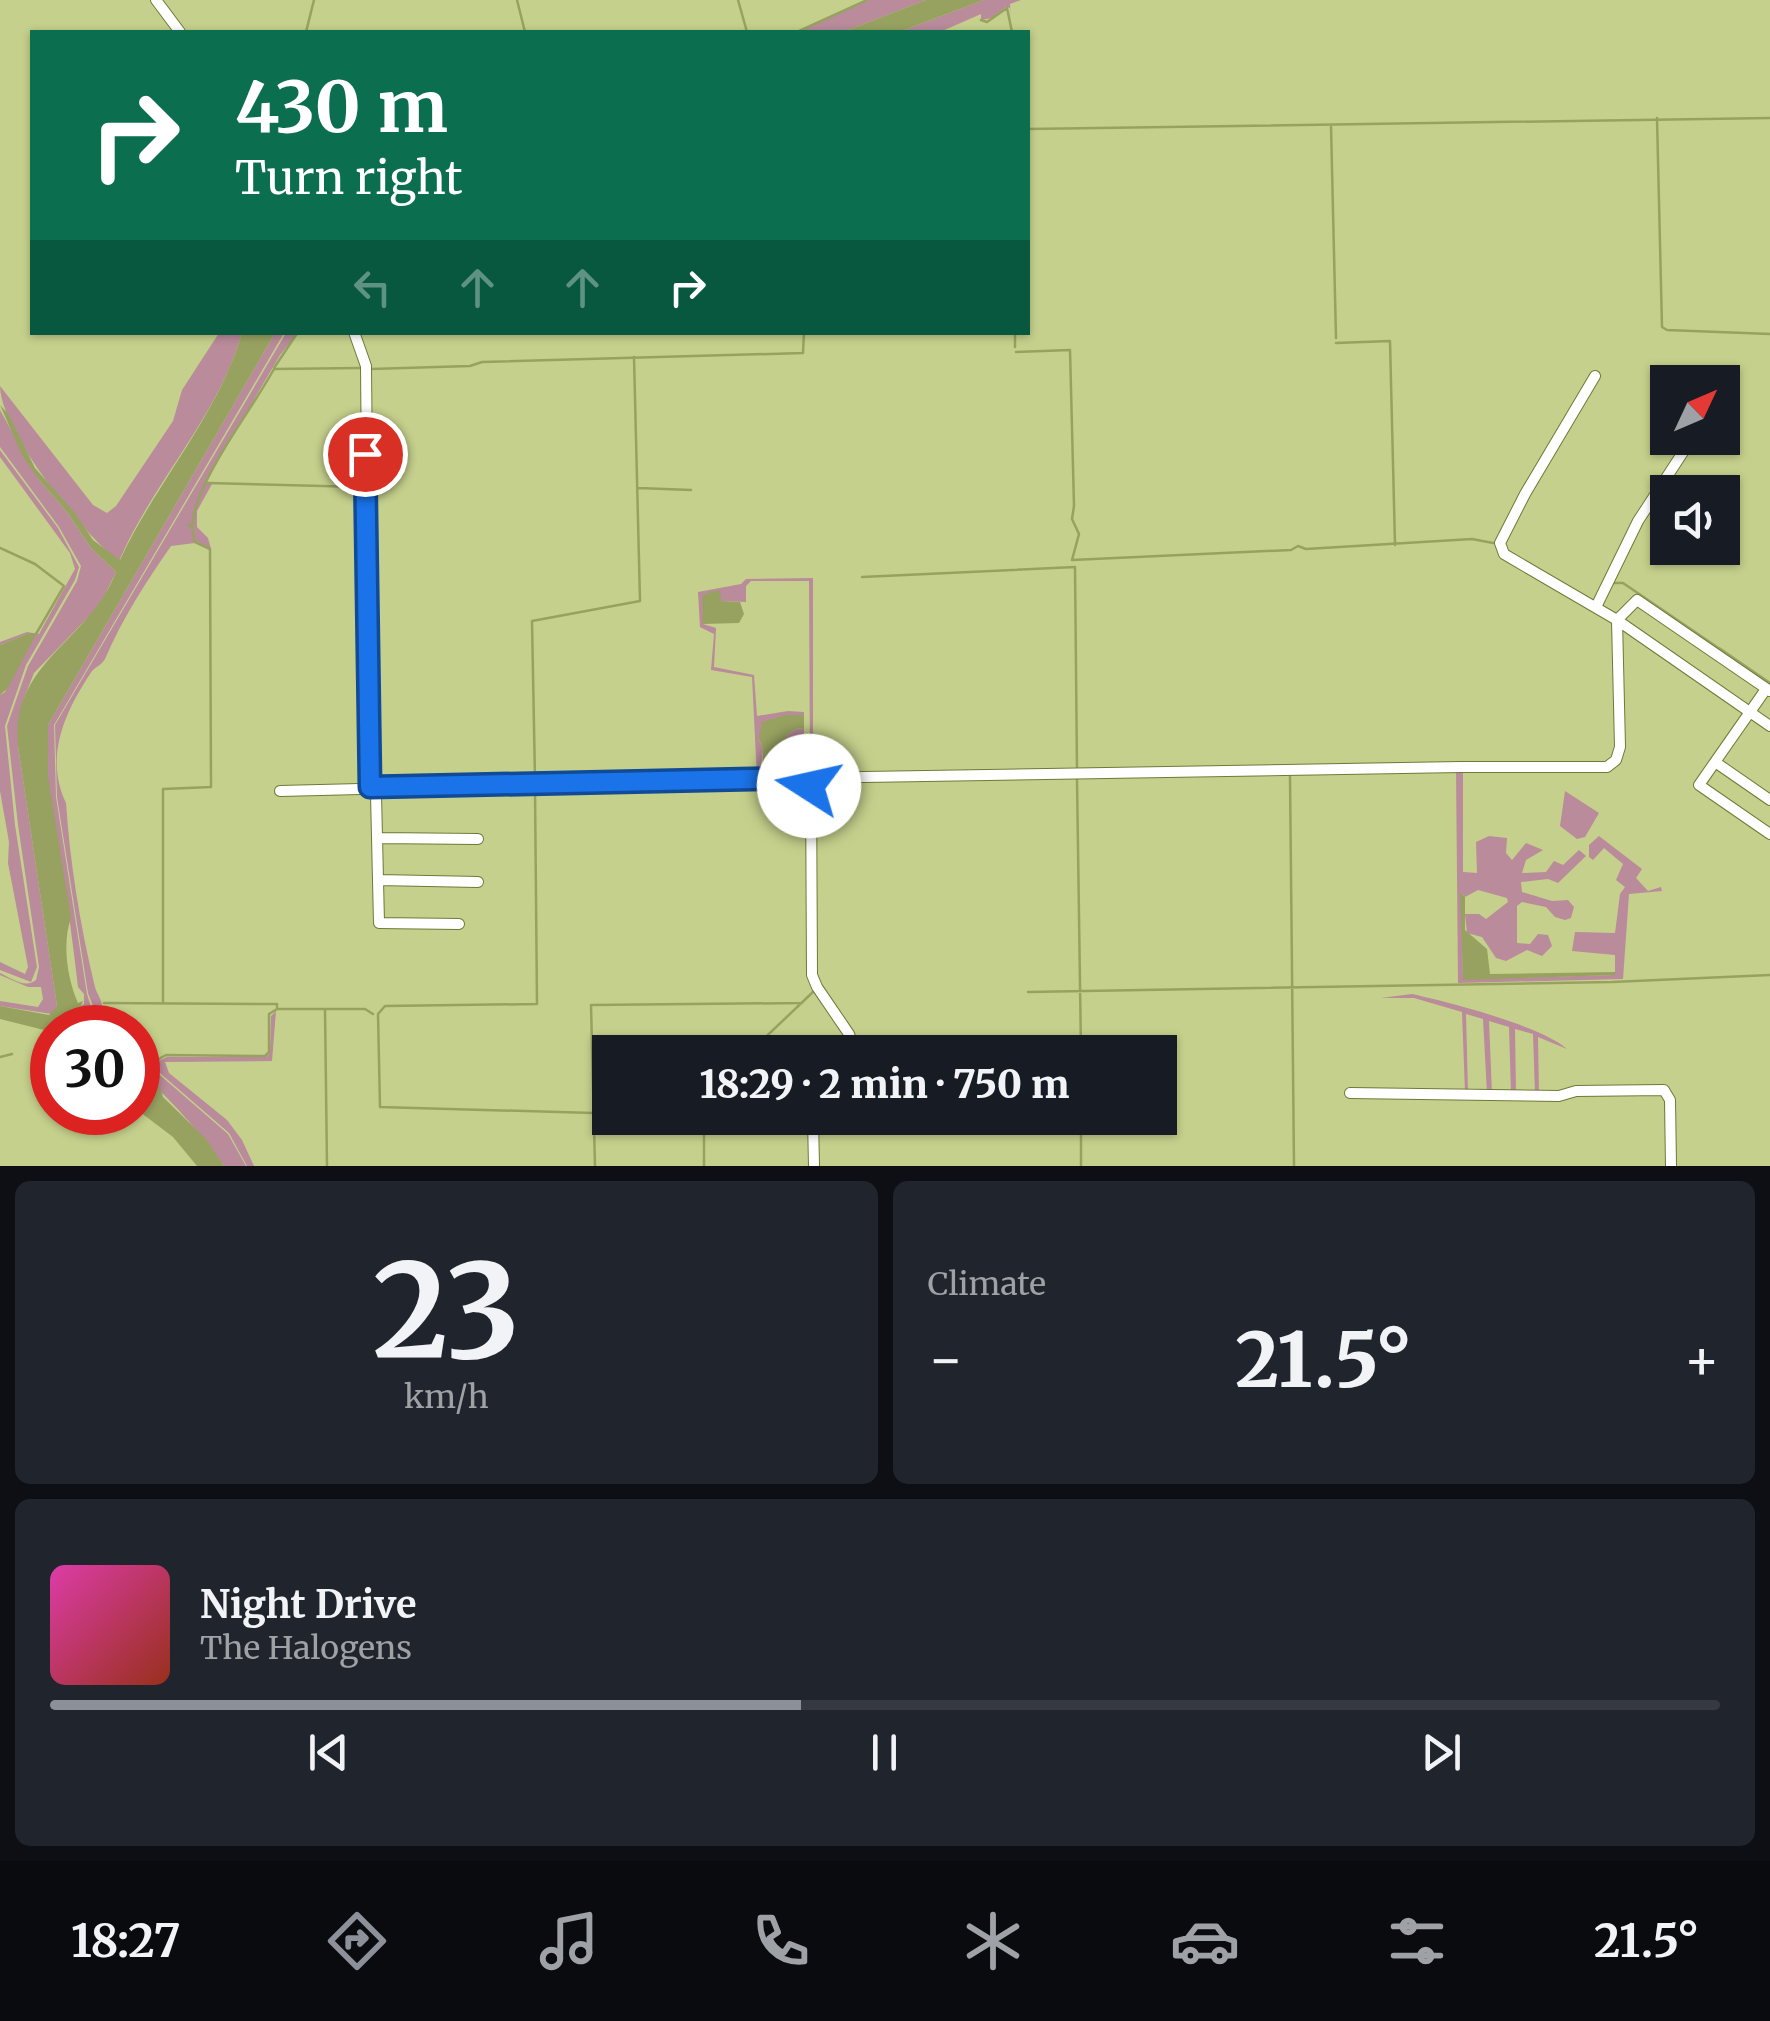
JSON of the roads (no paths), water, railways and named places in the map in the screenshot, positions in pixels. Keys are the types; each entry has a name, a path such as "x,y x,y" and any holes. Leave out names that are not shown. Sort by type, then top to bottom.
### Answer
{"street":[{"path":"156,0 178,30"},
{"path":"355,335 366,366 366,649 370,787 376,794 379,923 458,924"},
{"path":"1595,376 1525,494 1500,543 1504,554 1617,620 1770,726"},
{"path":"1596,607 1638,521 1682,455"},
{"path":"280,791 1461,767 1607,768 1616,760 1620,746 1617,620 1637,600 1768,690 1698,784 1770,834"},
{"path":"1715,762 1770,800"},
{"path":"811,780 812,974 849,1035"},
{"path":"377,838 478,838"},
{"path":"380,880 478,882"},
{"path":"1350,1093 1560,1096 1576,1091 1660,1089 1667,1092 1670,1100 1671,1166"},
{"path":"813,1135 814,1166"}],"waterway":[{"path":"306,30 314,0"},
{"path":"517,0 524,30"},
{"path":"738,0 746,30"},
{"path":"801,30 867,0"},
{"path":"981,20 987,22 1007,8 1012,30"},
{"path":"1657,118 1662,327 1770,334"},
{"path":"1030,129 1770,118"},
{"path":"1331,126 1336,338"},
{"path":"274,368 296,335"},
{"path":"371,369 803,353 804,335"},
{"path":"1015,335 1015,347"},
{"path":"1336,343 1390,341 1395,545"},
{"path":"1016,352 1070,350 1072,519 1079,534 1072,560 1291,550 1298,546 1306,549 1472,539 1493,543"},
{"path":"535,779 532,621 640,601 634,357"},
{"path":"188,525 192,527 197,503 212,469 274,369 360,368"},
{"path":"208,483 361,487"},
{"path":"638,488 691,490"},
{"path":"163,1003 163,789 211,787 210,549 195,542 192,527"},
{"path":"0,548 35,564 64,586 36,634"},
{"path":"862,577 1075,567 1077,770"},
{"path":"1614,583 1623,583 1717,647"},
{"path":"1719,648 1770,683"},
{"path":"1290,776 1294,1166"},
{"path":"1077,779 1081,1035"},
{"path":"535,790 537,1004 385,1006 378,1014 380,1107 592,1113"},
{"path":"1028,992 1612,982 1770,975"},
{"path":"768,1035 814,991"},
{"path":"104,1003 277,1007"},
{"path":"595,1166 591,1005 802,1003"},
{"path":"160,1058 166,1055 265,1056 269,1052 269,1014 277,1009 365,1009 373,1014"},
{"path":"325,1009 327,1166"},
{"path":"0,1057 12,1054"},
{"path":"704,1135 704,1166"},
{"path":"1081,1135 1081,1166"}]}
